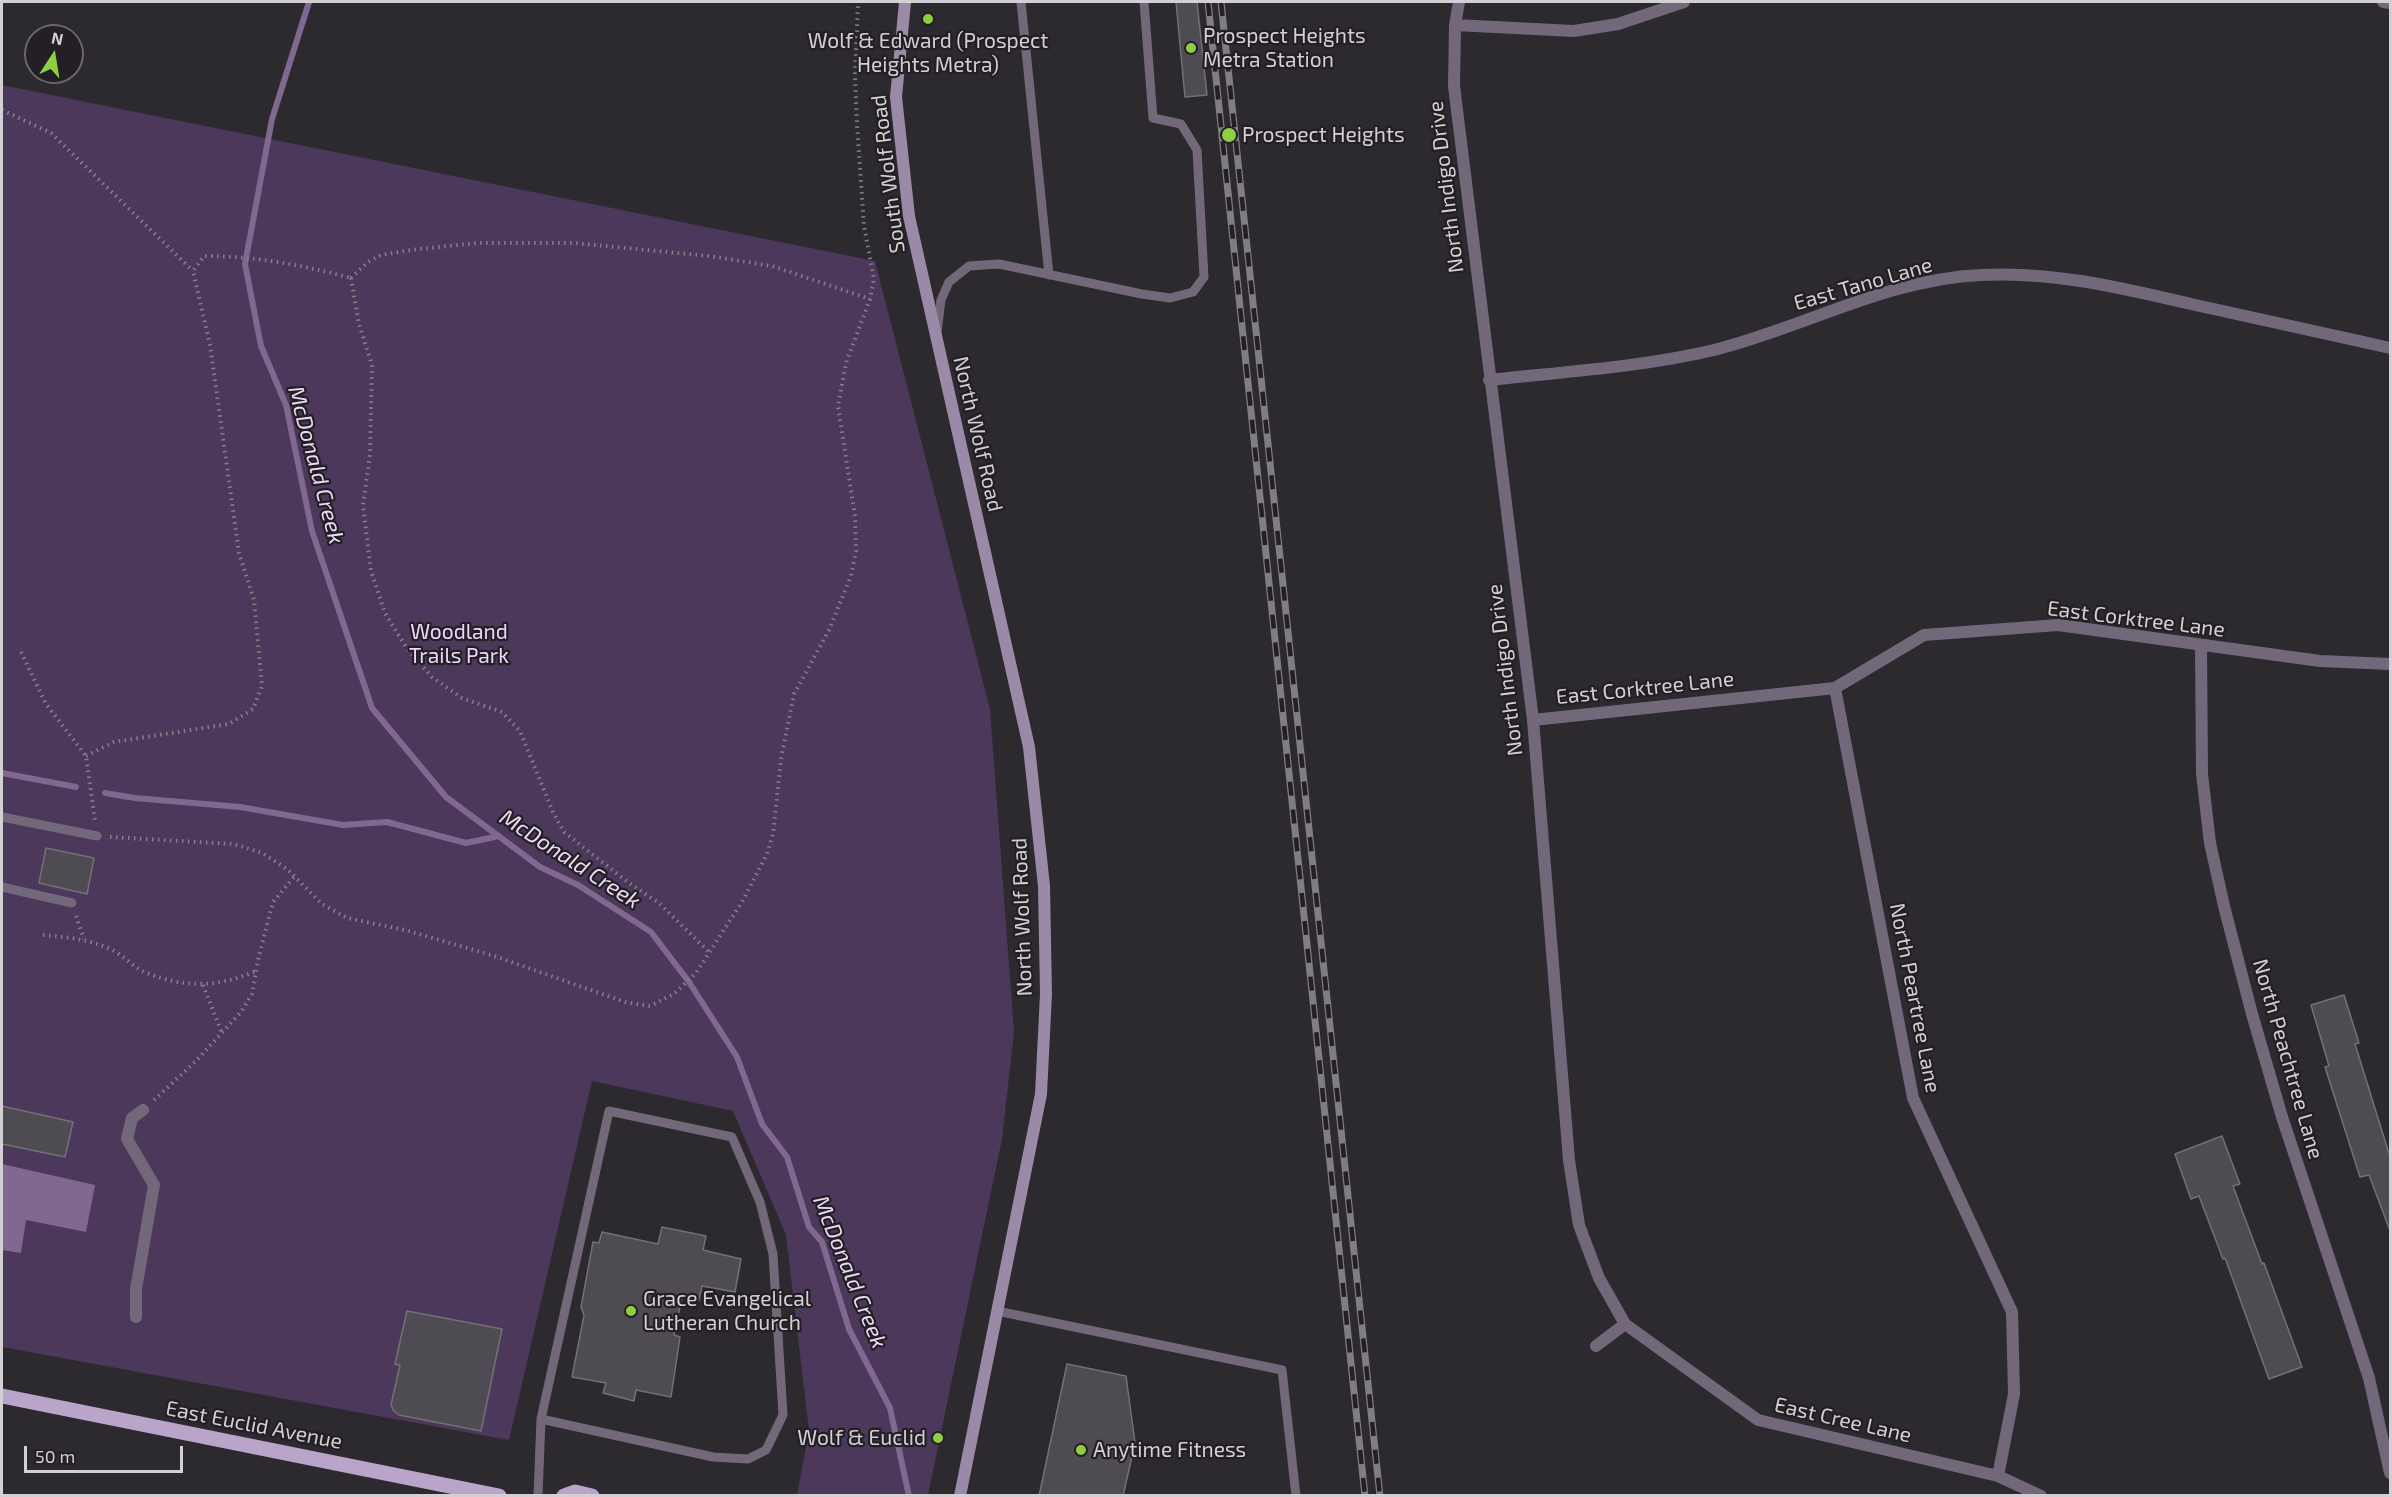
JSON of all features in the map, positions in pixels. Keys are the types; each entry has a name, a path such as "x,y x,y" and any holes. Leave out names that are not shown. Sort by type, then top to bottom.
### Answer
{"main road":[{"name":"South Wolf Road","path":"905,2 896,97 909,216 936,340"},
{"name":"North Wolf Road","path":"936,340 1029,747 1044,886 1046,994 1041,1094 960,1496"},
{"name":"East Euclid Avenue","path":"2,1396 499,1496"},
{"path":"564,1496 575,1492 592,1496"}],"street":[{"name":"North Indigo Drive","path":"1459,2 1455,26 1454,86 1533,720 1572,1182 1579,1225 1599,1278 1625,1324"},
{"path":"1455,26 1574,31 1618,24 1684,2"},
{"path":"2383,2 2391,3"},
{"name":"East Tano Lane","path":"1489,380 1687,356 1716,350 1890,291 1978,275 2046,276 2100,284 2391,348"},
{"name":"East Corktree Lane","path":"1533,720 1835,688 1923,634 2058,625 2320,661 2391,664"},
{"name":"North Peachtree Lane","path":"2201,645 2202,774 2210,843 2224,906 2282,1117 2369,1378 2391,1473"},
{"name":"North Peartree Lane","path":"1835,688 1913,1098 2012,1312 2014,1394 1998,1476"},
{"path":"136,1317 136,1289 154,1185 127,1139 132,1118 143,1110"},
{"path":"1596,1346 1625,1324"},
{"name":"East Cree Lane","path":"1625,1324 1758,1420 1998,1476 2042,1496"}],"lane":[{"path":"1021,2 1049,274"},
{"path":"936,340 941,300 949,282 969,266 999,264 1170,298 1193,292 1204,277 1197,150 1181,123 1153,118 1144,2"},
{"path":"2,817 97,836"},
{"path":"2,887 72,903"},
{"path":"538,1496 541,1419 609,1111 732,1137 760,1202 772,1254 783,1414 766,1450 748,1460 713,1457 541,1419"},
{"path":"997,1311 1282,1370 1296,1496"}],"path":[{"path":"21,652 46,704 86,756 97,836 234,844 262,853 295,877 322,904 347,918 405,930 491,955 625,1002 650,1006 674,993 696,973 711,953 742,902 767,854 773,834 782,759 794,694 829,630 851,576 856,551 855,516 838,406 846,363 870,299 874,279 864,226 855,77 858,2"},
{"path":"2,111 51,133 193,271 210,345 239,553 254,600 262,686 253,709 229,724 114,742 86,756"},
{"path":"351,278 368,262 381,255 411,250 477,243 574,243 709,256 772,266 870,299"},
{"path":"193,271 204,256 230,256 304,266 351,278"},
{"path":"351,278 359,324 372,365 370,455 363,505 371,571 385,613 406,647 432,677 462,698 502,712 520,731 553,812 564,832 629,883 659,903 711,953"},
{"path":"143,1110 196,1061 241,1012 252,994 273,902 295,877"},
{"path":"72,903 84,939"},
{"path":"43,935 84,939 112,950 143,971 180,981 204,985 220,984 256,971"},
{"path":"204,985 222,1033"}],"green space":[{"name":"Woodland Trails Park","path":"2,85 875,261 990,709 1014,1032 1002,1139 928,1495 797,1495 809,1431 786,1235 733,1111 592,1081 509,1440 2,1347"}],"shaded area":[{"path":"2,1164 95,1185 86,1232 26,1220 21,1253 2,1250"}],"building":[{"name":"Prospect Heights Metra Station","path":"1176,2 1197,2 1207,95 1185,97"},
{"path":"46,848 94,858 87,894 39,883"},
{"path":"2344,995 2359,1043 2355,1044 2391,1160 2391,1227 2389,1228 2369,1175 2360,1177 2325,1067 2329,1066 2311,1005"},
{"path":"2,1106 73,1122 65,1157 2,1144"},
{"path":"2222,1136 2240,1184 2233,1186 2302,1367 2269,1379 2225,1258 2223,1259 2199,1196 2191,1199 2175,1154"},
{"name":"Grace Evangelical Lutheran Church","path":"662,1227 706,1236 703,1250 741,1259 735,1292 702,1286 699,1300 682,1297 674,1335 680,1337 671,1397 636,1390 634,1401 603,1393 606,1383 572,1377 584,1315 581,1307 593,1242 599,1243 602,1232 658,1244"},
{"path":"407,1311 502,1329 481,1431 399,1415 394,1411 391,1405 400,1365 395,1364"},
{"path":"1067,1364 1126,1376 1135,1443 1123,1496 1039,1496"}],"waterway":[{"name":"McDonald Creek","path":"309,2 272,119 245,264 261,346 286,405 312,531 372,708 446,797 540,867 578,885 651,932 689,982 737,1057 762,1124 787,1157 809,1227 822,1242 849,1329 890,1408 909,1496"},
{"path":"2,773 76,787"},
{"path":"105,793 135,798 240,807 343,825 387,822 466,843 499,836"}],"railway":[{"path":"1208,2 1365,1496"},
{"path":"1221,2 1380,1496"}],"place":[{"name":"Wolf & Edward (Prospect Heights Metra)","path":"928,19"},
{"name":"Prospect Heights Metra Station","path":"1191,48"},
{"name":"Prospect Heights","path":"1229,135"},
{"name":"Grace Evangelical Lutheran Church","path":"631,1311"},
{"name":"Wolf & Euclid","path":"938,1438"},
{"name":"Anytime Fitness","path":"1081,1450"}]}
